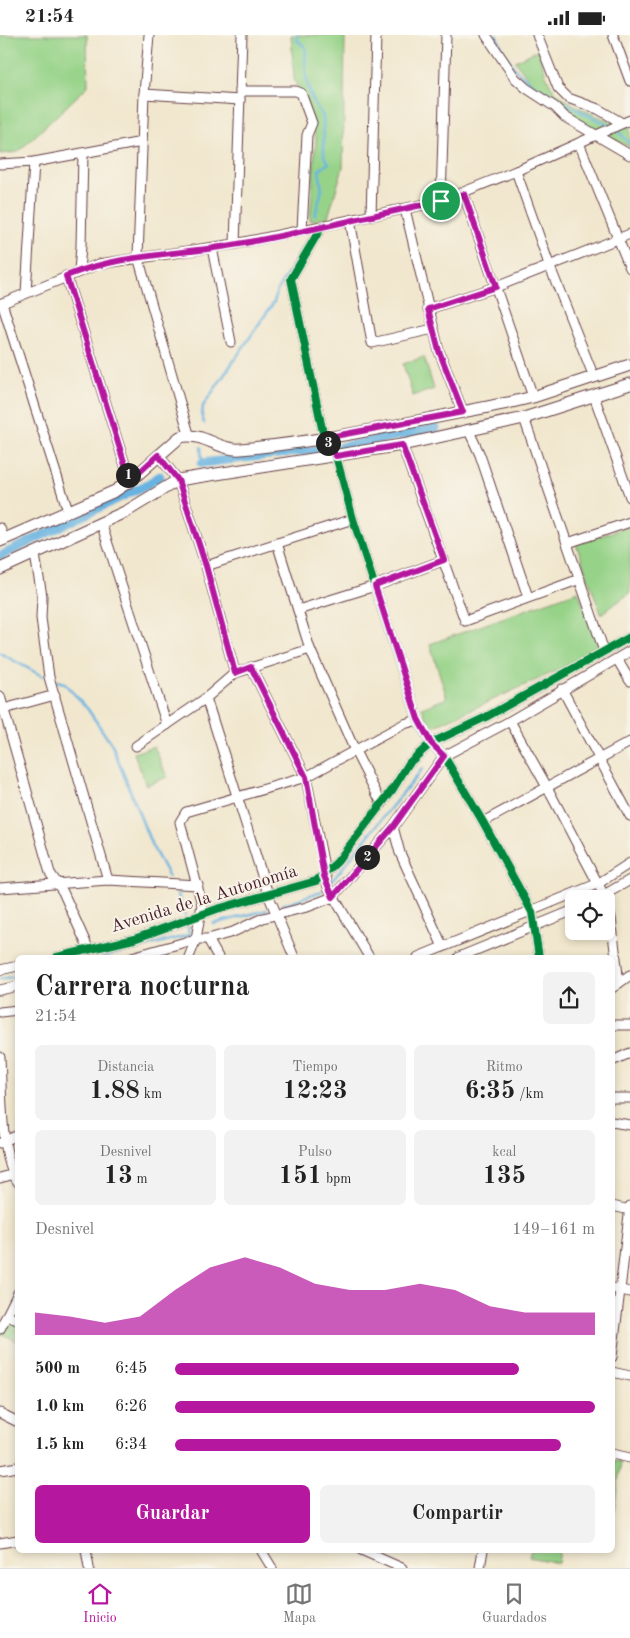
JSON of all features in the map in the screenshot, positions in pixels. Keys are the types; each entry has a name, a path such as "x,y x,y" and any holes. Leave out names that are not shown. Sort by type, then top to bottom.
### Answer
{"main road":[{"path":"2,540 115,491 130,481 180,437 190,434 234,450 324,438 533,397 630,365"},
{"path":"0,569 35,555 127,511 178,480 402,445 469,431 524,418 630,384"}],"street":[{"path":"149,35 144,94 138,257 190,434"},
{"path":"235,245 242,35"},
{"path":"371,215 376,35"},
{"path":"441,201 446,35"},
{"path":"486,35 515,77 526,88 555,107 565,117 630,155"},
{"path":"537,35 558,88 568,98 626,121"},
{"path":"613,35 630,81"},
{"path":"144,94 240,95 296,91 301,93 312,123 307,135 302,230"},
{"path":"68,511 1,303 99,264 138,257 235,245 441,201 464,194 626,121"},
{"path":"0,164 34,162 142,142"},
{"path":"579,143 620,238 630,267"},
{"path":"78,271 81,246 83,153"},
{"path":"26,293 34,162"},
{"path":"516,171 550,267 594,377"},
{"path":"464,194 533,397"},
{"path":"405,209 439,351 463,412"},
{"path":"350,220 372,343 433,329"},
{"path":"322,226 292,279 324,438 336,456 354,519 418,719 431,743 444,756 484,822 532,912 536,925 539,955"},
{"path":"428,309 550,267 630,234"},
{"path":"212,248 231,342"},
{"path":"66,276 130,481"},
{"path":"594,396 630,497"},
{"path":"524,418 604,651"},
{"path":"469,431 480,455 528,597"},
{"path":"402,445 466,621 580,579"},
{"path":"158,455 178,480 206,566 235,673"},
{"path":"206,566 354,519"},
{"path":"101,523 167,725"},
{"path":"568,543 630,523"},
{"path":"0,528 2,540"},
{"path":"277,543 310,649 355,751 382,804"},
{"path":"35,555 42,597 45,654 54,695 108,880"},
{"path":"298,610 375,586 444,560"},
{"name":"Avenida de la Autonomía","path":"66,955 141,936 268,894 316,881 324,876 382,804 409,763 431,743 486,717 630,637"},
{"path":"136,746 206,698 235,673 310,649"},
{"path":"333,897 393,827 444,756 510,721 630,651"},
{"path":"617,659 630,681"},
{"path":"251,667 306,777 324,876 333,897 368,955"},
{"path":"562,689 630,817"},
{"path":"2,709 54,695"},
{"path":"0,696 2,709 50,873 63,892 89,950"},
{"path":"206,698 268,894 293,955"},
{"path":"190,955 196,939 202,903 180,822 186,812 306,777 404,724 418,719"},
{"path":"510,721 548,787 600,890"},
{"path":"484,822 630,742"},
{"path":"393,827 400,853 443,947"},
{"path":"423,955 532,912 598,883 630,863"},
{"path":"0,888 108,880 198,885"},
{"path":"615,890 630,880"},
{"name":"Avenida de la Autonomía","path":"139,955 196,939 208,939 233,932 263,918 276,916 333,897"},
{"path":"464,955 565,914"},
{"path":"208,939 217,955"},
{"path":"613,940 614,955"},
{"path":"0,970 15,968"},
{"path":"615,973 616,986"},
{"path":"616,986 630,975"},
{"path":"0,990 15,987"},
{"path":"0,1013 15,1010"},
{"path":"615,1025 630,1025"},
{"path":"615,1060 630,1053"},
{"path":"0,1058 2,1143 11,1175 15,1179"},
{"path":"615,1097 630,1098"},
{"path":"615,1122 630,1125"},
{"path":"2,1143 15,1136"},
{"path":"0,1179 11,1175"},
{"path":"615,1206 630,1209 616,1289 615,1306"},
{"path":"616,1289 630,1292"},
{"path":"0,1329 15,1299"},
{"path":"6,1316 15,1319"},
{"path":"615,1373 630,1376"},
{"path":"0,1413 15,1420"},
{"path":"615,1455 630,1458"},
{"path":"0,1470 15,1468"},
{"path":"0,1543 15,1540"},
{"path":"86,1553 89,1568"},
{"path":"263,1553 272,1568"},
{"path":"368,1553 402,1568"},
{"path":"480,1568 482,1553"}],"green space":[{"path":"0,35 87,35 88,86 18,152 0,154"},
{"path":"291,35 345,35 343,167 328,217 310,221 316,138 294,79"},
{"path":"538,50 546,76 554,90 568,101 601,118 622,124 630,124 630,147 594,130 538,91 515,61"},
{"path":"424,357 434,389 413,396 403,364"},
{"path":"630,526 630,593 601,614 576,544"},
{"path":"578,591 600,651 431,728 422,708 447,698 430,644"},
{"path":"154,746 167,777 146,785 134,753"},
{"path":"8,1320 15,1323 15,1340 2,1334"},
{"path":"615,1461 621,1462 615,1503"},
{"path":"530,1553 560,1553 558,1563 529,1557"}],"waterway":[{"path":"297,35 297,40 306,48 307,84 313,100 323,116 324,156 329,163 319,170 322,190 315,215"},
{"path":"496,35 509,61 525,78 560,100 608,125"},
{"path":"619,132 630,144"},
{"path":"204,423 202,417 203,406 274,302 277,291 310,237"},
{"path":"341,447 436,428"},
{"path":"201,447 202,463"},
{"path":"202,463 330,448"},
{"path":"0,556 146,485 160,476"},
{"path":"0,653 42,676"},
{"path":"57,681 64,683 87,708 112,745 152,846 169,877"},
{"path":"332,881 422,769"},
{"path":"176,889 185,915"},
{"path":"282,905 322,891"},
{"path":"213,924 267,910"},
{"path":"188,927 189,935"},
{"path":"111,955 190,935"},
{"path":"0,979 15,976"}],"cycle path":[{"path":"322,226 291,279 324,438 336,456 353,519 418,720 431,743 444,756 483,822 532,912 539,955"},
{"path":"66,955 134,939 217,909 316,881 337,862 393,789 409,763 431,743 486,717 630,637"}],"route":[{"path":"464,194 496,287 428,309 439,351 463,412 324,438 336,456 402,445 444,560 375,586 418,719 431,743 444,756 393,827 333,897 324,876 306,777 251,667 235,673 206,566 178,480 158,455 130,481 66,276 119,259 186,253 235,245 441,201 464,194"}]}
